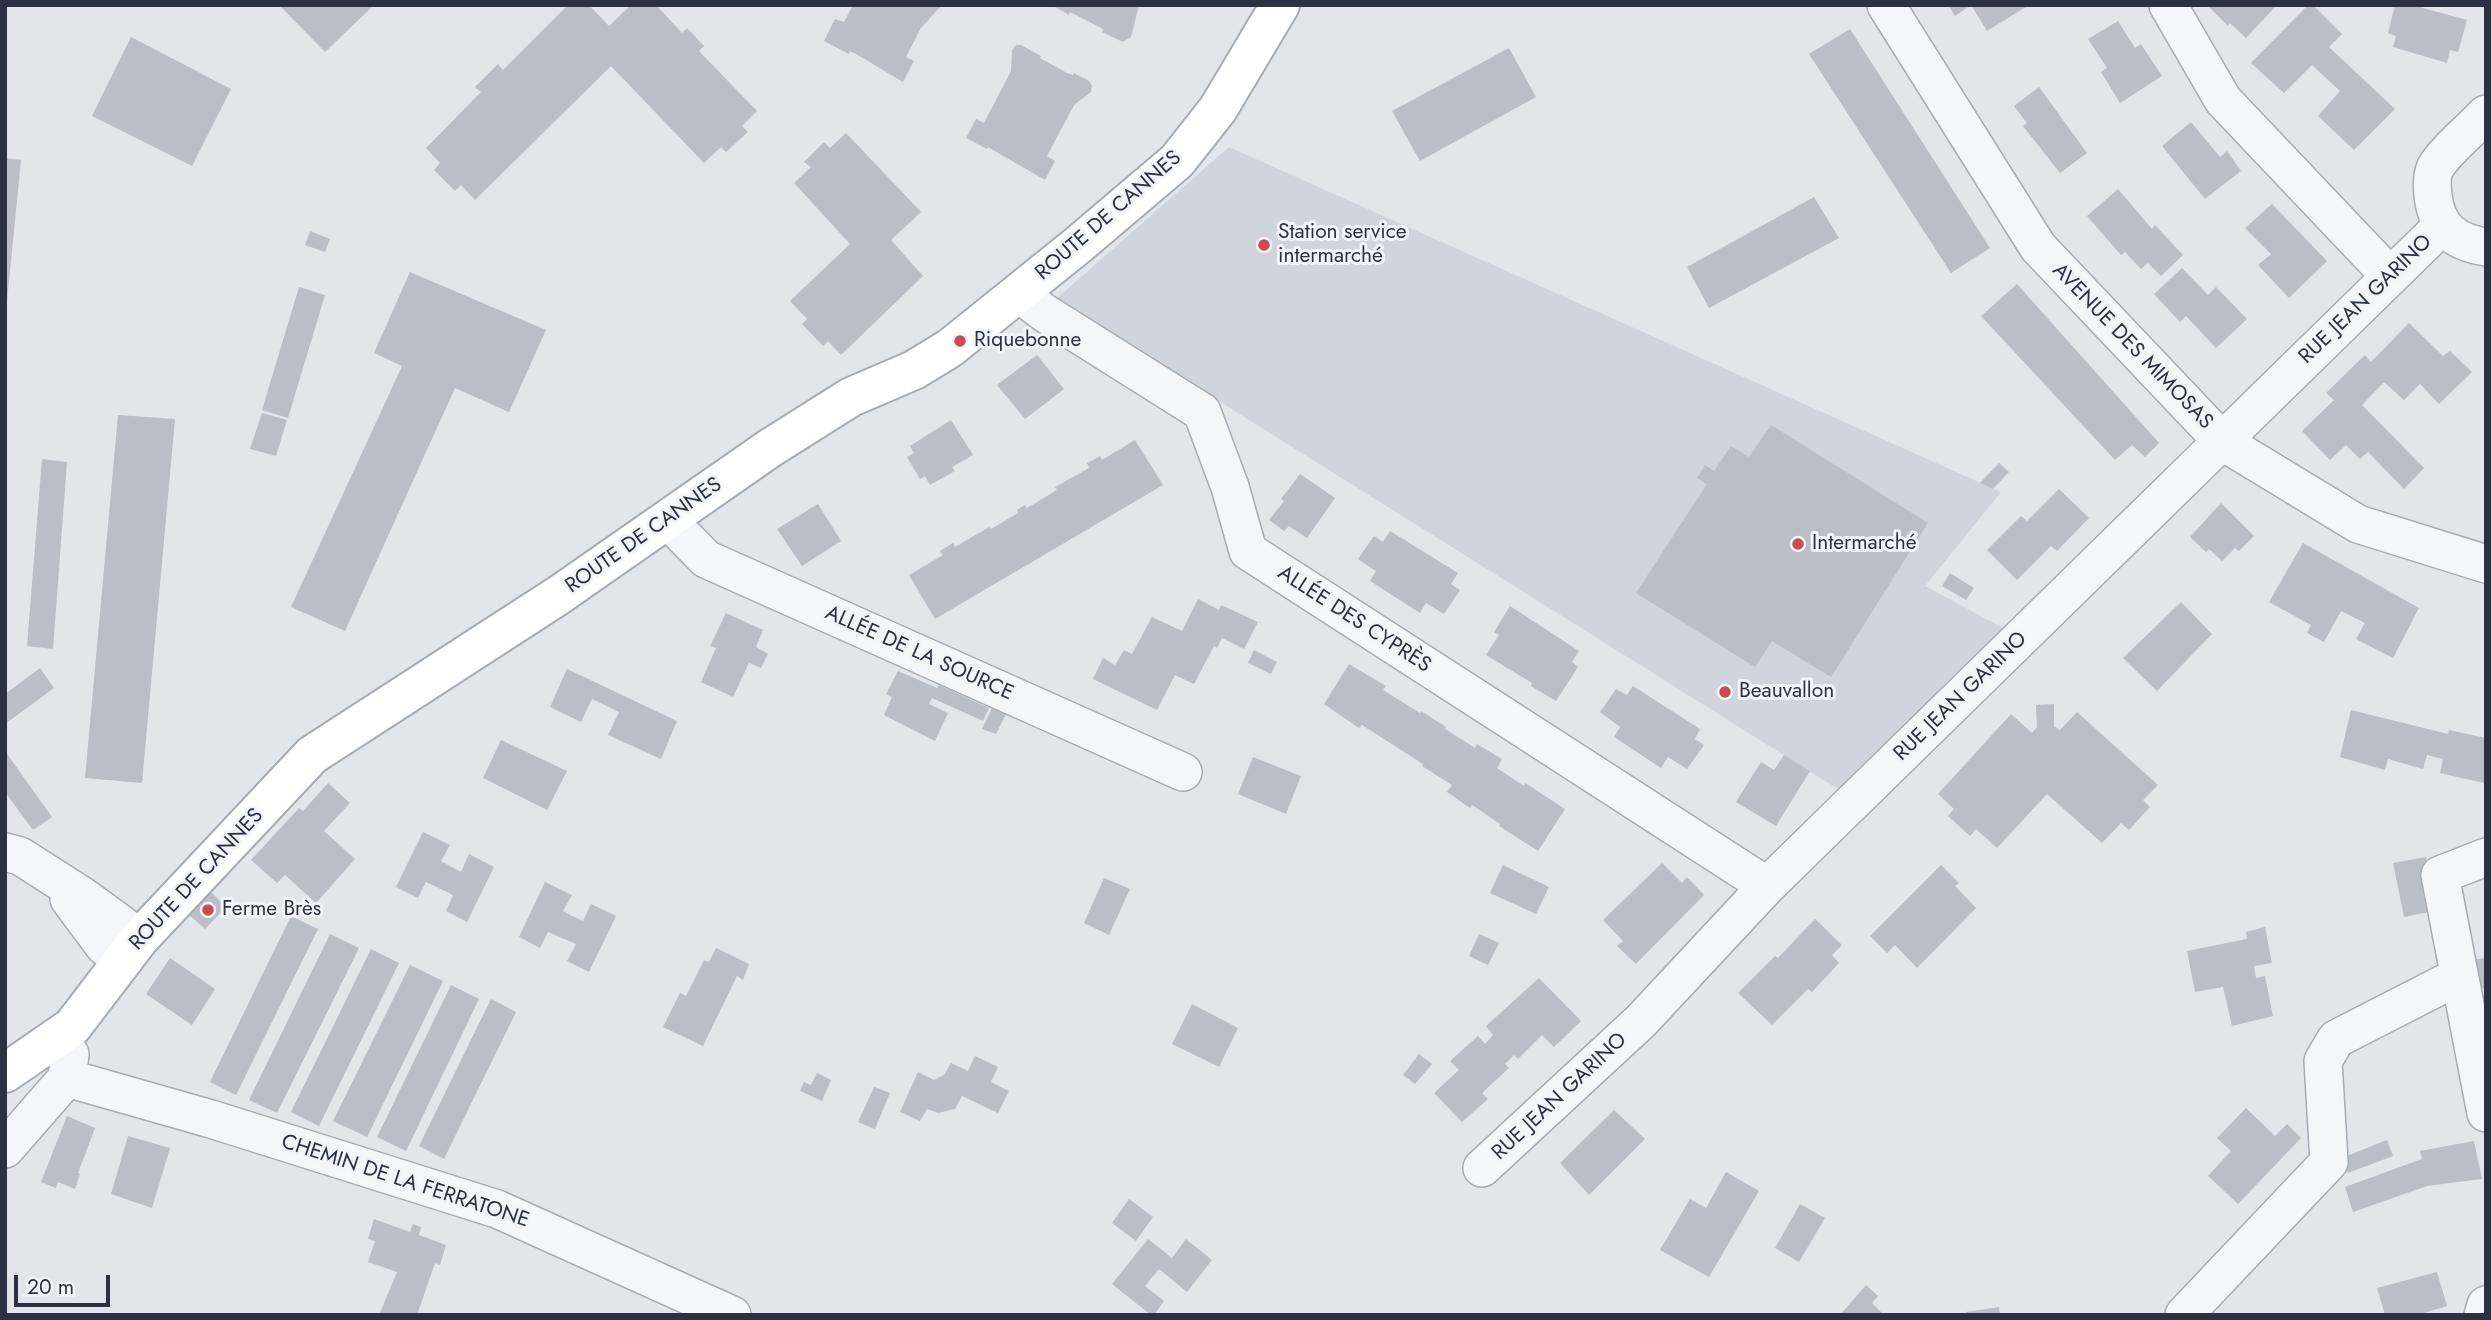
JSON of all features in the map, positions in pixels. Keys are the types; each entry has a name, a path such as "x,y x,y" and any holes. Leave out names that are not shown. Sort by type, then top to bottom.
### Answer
{"main road":[{"name":"ROUTE DE CANNES","path":"5,1073 72,1027 132,949 312,755 559,595 771,448 851,397 914,370 950,348 1177,161 1217,109 1280,5"}],"street":[{"name":"AVENUE DES MIMOSAS","path":"1886,5 2038,247 2223,442 2358,524 2486,564"},
{"path":"2168,5 2223,100 2390,276"},
{"path":"2486,114 2435,166 2431,186 2434,207 2442,226 2461,240 2486,247"},
{"name":"RUE JEAN GARINO","path":"1482,1168 1641,1021 1767,886 2442,226"},
{"name":"ALLÉE DES CYPRÈS","path":"1018,293 1043,312 1202,412 1230,487 1248,551 1767,886"},
{"name":"ALLÉE DE LA SOURCE","path":"668,520 706,559 1183,772"},
{"path":"5,852 20,856 51,876 104,946 132,949"},
{"path":"2486,857 2440,875 2486,1114"},
{"path":"2184,1315 2329,1162 2323,1061 2336,1039 2459,976"},
{"path":"5,1149 68,1078 72,1027"},
{"name":"CHEMIN DE LA FERRATONE","path":"68,1078 211,1119 497,1209 732,1315"},
{"path":"2483,1315 2486,1306"}],"shaded area":[{"path":"1229,147 2001,492 1925,586 2005,629 1846,794 1056,299"}],"building":[{"path":"374,5 325,52 281,7"},
{"path":"568,5 589,5 609,26 631,5 656,5 682,33 687,28 704,46 699,51 757,111 742,126 748,132 726,152 721,147 704,163 611,66 475,200 461,185 455,191 434,170 440,163 426,148 481,92 475,87 498,64 503,70"},
{"path":"853,5 942,5 921,28 906,57 914,61 903,82 856,54 850,51 849,54 824,41 835,19 844,22"},
{"path":"1052,5 1139,5 1131,37 1123,42 1102,32 1103,29"},
{"path":"1948,5 1971,5 1955,16"},
{"path":"1971,5 2029,5 1987,31"},
{"path":"2207,5 2277,5 2246,38 2230,23 2228,26"},
{"path":"2308,5 2313,5 2342,34 2329,47 2395,109 2354,150 2318,116 2340,91 2312,65 2284,93 2251,63"},
{"path":"2395,5 2412,5 2467,20 2458,52 2450,50 2447,63 2393,47 2396,36 2388,33"},
{"path":"2118,21 2135,48 2141,44 2162,76 2120,103 2101,72 2107,68 2088,39"},
{"path":"1850,29 1990,248 1951,273 1809,54"},
{"path":"131,37 231,89 192,166 92,116"},
{"path":"1016,45 1021,45 1067,73 1074,73 1089,81 1092,86 1091,92 1074,105 1047,156 1055,161 1045,180 988,147 987,149 966,138 976,119 984,123 1011,71 1012,50"},
{"path":"1509,48 1536,97 1420,161 1392,111"},
{"path":"2039,87 2087,153 2060,173 2023,126 2027,123 2014,106"},
{"path":"2191,122 2220,157 2227,151 2241,171 2205,199 2162,146"},
{"path":"846,133 921,212 891,240 923,276 841,355 828,341 823,346 802,324 807,319 790,301 850,244 794,183 811,167 804,162 824,142 830,148"},
{"path":"5,158 21,160 7,301 5,301"},
{"path":"2118,189 2152,229 2155,225 2183,255 2161,276 2148,263 2141,269 2125,252 2121,255 2087,216"},
{"path":"1814,197 1839,238 1709,308 1687,267"},
{"path":"2272,204 2327,261 2289,298 2258,265 2271,254 2245,228"},
{"path":"310,231 330,239 325,252 305,245"},
{"path":"2182,268 2208,295 2216,287 2247,319 2216,348 2186,316 2180,322 2154,294"},
{"path":"410,272 546,330 509,412 455,388 345,631 291,607 402,366 374,353"},
{"path":"2017,284 2159,443 2145,457 2132,445 2115,460 1981,316"},
{"path":"299,287 325,295 288,418 262,410"},
{"path":"2409,323 2443,356 2450,351 2472,372 2439,404 2420,384 2404,400 2384,382 2362,405 2424,468 2404,489 2368,452 2360,459 2346,445 2330,460 2302,431 2334,400 2326,393 2365,355 2371,362"},
{"path":"1037,355 1064,389 1025,419 997,385"},
{"path":"262,413 287,420 276,456 250,449"},
{"path":"118,415 175,419 142,783 85,778"},
{"path":"951,420 973,455 952,467 955,471 930,485 925,476 920,479 907,457 914,453 910,446"},
{"name":"Intermarché","path":"1771,425 1928,523 1831,677 1772,641 1755,667 1636,593 1707,484 1697,478 1705,465 1714,471 1731,446 1749,457"},
{"path":"1135,440 1163,485 935,619 909,575 943,555 940,551 953,543 955,547 989,527 991,529 1018,513 1017,510 1025,505 1027,508 1057,490 1055,487 1089,468 1087,463 1100,456 1102,460"},
{"path":"42,459 67,462 53,649 27,646"},
{"path":"1999,463 2009,472 1993,489 1980,483"},
{"path":"1300,474 1335,498 1307,538 1289,526 1284,531 1269,520"},
{"path":"2059,489 2089,518 2057,551 2051,546 2017,580 1987,550 2021,516 2027,521"},
{"path":"2221,503 2254,536 2239,551 2235,548 2222,561 2209,549 2206,552 2190,537"},
{"path":"818,504 841,541 802,566 777,529"},
{"path":"1390,531 1458,573 1451,584 1460,590 1444,614 1426,603 1420,613 1370,581 1376,571 1358,559 1374,536 1383,542"},
{"path":"2303,543 2419,608 2393,658 2356,639 2365,623 2341,611 2324,642 2307,633 2311,625 2269,602"},
{"path":"1950,573 1974,588 1966,600 1942,586"},
{"path":"1198,599 1219,610 1221,605 1258,622 1244,649 1222,638 1217,648 1214,646 1194,684 1175,675 1157,710 1093,679 1103,658 1115,665 1124,650 1132,654 1152,617 1182,631"},
{"path":"2181,602 2212,634 2157,691 2123,658"},
{"path":"1510,606 1579,651 1572,662 1578,667 1556,701 1486,655 1499,635 1494,632"},
{"path":"726,613 763,630 756,647 768,654 761,668 749,663 733,697 701,682 716,648 710,646"},
{"path":"1254,650 1277,662 1271,674 1248,663"},
{"path":"1349,664 1386,686 1383,690 1420,713 1421,711 1475,748 1477,744 1502,759 1497,768 1565,809 1538,851 1472,805 1470,808 1447,792 1452,785 1422,766 1423,764 1362,725 1359,728 1324,704"},
{"path":"40,668 54,688 5,724 5,694"},
{"path":"567,669 677,721 661,759 608,735 619,712 592,699 581,722 550,707"},
{"path":"898,671 937,688 939,685 989,708 983,721 932,698 929,704 948,713 935,741 884,715 892,697 886,694"},
{"path":"1633,686 1700,729 1695,739 1704,745 1687,769 1668,757 1661,768 1614,737 1620,727 1600,712 1616,689 1627,695"},
{"path":"2054,704 2054,726 2060,730 2077,712 2158,785 2143,800 2150,807 2129,830 2121,823 2102,843 2047,794 1997,848 1976,829 1970,836 1948,816 1954,809 1938,794 2011,714 2032,733 2037,727 2036,705"},
{"path":"992,708 1006,714 996,734 982,729"},
{"path":"2351,710 2448,734 2449,730 2486,738 2484,783 2440,773 2443,759 2427,755 2423,769 2388,759 2385,770 2340,757"},
{"path":"501,740 567,771 547,810 483,778"},
{"path":"5,751 52,817 33,830 5,792"},
{"path":"1784,755 1810,771 1776,826 1736,802 1761,762 1774,770"},
{"path":"1253,757 1301,776 1286,814 1238,794"},
{"path":"328,783 350,803 324,831 355,859 316,903 285,875 277,883 251,860 299,808 303,811"},
{"path":"423,832 450,845 441,861 461,872 469,854 494,867 467,922 446,911 453,895 426,882 418,898 396,887"},
{"path":"2426,857 2438,910 2404,917 2393,863"},
{"path":"1662,863 1682,883 1687,877 1704,895 1636,964 1617,946 1623,941 1603,920"},
{"path":"1503,865 1549,887 1536,914 1490,893"},
{"path":"1941,865 1959,883 1955,886 1976,908 1917,968 1895,945 1887,953 1870,936"},
{"path":"1104,878 1130,889 1109,935 1084,923"},
{"path":"545,882 572,895 563,911 572,916 583,921 591,904 616,916 589,972 567,961 576,944 548,932 540,948 519,937"},
{"path":"210,891 226,907 205,929 188,914"},
{"path":"291,916 318,929 236,1095 210,1082"},
{"path":"1815,919 1842,945 1832,955 1839,963 1812,992 1808,989 1772,1025 1738,993 1775,956 1778,958"},
{"path":"2265,927 2272,963 2254,966 2256,978 2265,976 2273,1016 2232,1026 2223,987 2195,992 2187,951 2247,939 2246,932"},
{"path":"330,934 359,948 277,1113 249,1100"},
{"path":"1479,934 1499,943 1488,965 1469,956"},
{"path":"716,948 749,964 743,980 737,976 703,1046 663,1027 680,993 686,996 704,960 709,962"},
{"path":"371,949 399,963 319,1126 291,1112"},
{"path":"170,958 215,989 192,1025 146,994"},
{"path":"2486,958 2486,988 2475,990 2470,960"},
{"path":"410,965 443,981 367,1137 333,1121"},
{"path":"1539,978 1581,1021 1554,1047 1542,1035 1518,1059 1514,1055 1505,1064 1509,1068 1482,1093 1488,1099 1462,1122 1434,1093 1459,1070 1450,1061 1478,1036 1485,1044 1493,1035 1486,1026"},
{"path":"451,985 479,999 406,1151 377,1137"},
{"path":"491,999 516,1012 444,1159 419,1146"},
{"path":"1192,1004 1238,1028 1219,1067 1172,1044"},
{"path":"1419,1054 1432,1064 1415,1084 1403,1075"},
{"path":"975,1056 998,1067 991,1082 1009,1091 998,1113 962,1096 955,1109 938,1113 927,1109 920,1121 900,1112 918,1072 934,1080 944,1075 951,1063 968,1071"},
{"path":"817,1073 831,1080 822,1101 800,1091 804,1082 811,1085"},
{"path":"874,1087 890,1093 875,1129 858,1122"},
{"path":"2246,1108 2275,1136 2287,1124 2301,1138 2238,1204 2208,1176 2231,1151 2217,1138"},
{"path":"1614,1110 1645,1139 1589,1195 1560,1163"},
{"path":"67,1116 95,1128 78,1173 80,1174 75,1189 58,1182 56,1188 41,1182"},
{"path":"128,1136 170,1148 152,1208 111,1194"},
{"path":"2387,1140 2393,1156 2348,1173 2342,1158"},
{"path":"2474,1141 2482,1179 2427,1186 2353,1212 2345,1187 2422,1159 2420,1151"},
{"path":"1726,1172 1759,1191 1709,1277 1660,1250 1690,1199 1706,1208"},
{"path":"1129,1199 1153,1217 1136,1241 1112,1223"},
{"path":"1800,1204 1825,1218 1799,1262 1775,1248"},
{"path":"374,1219 410,1232 413,1224 421,1227 419,1235 446,1245 440,1265 435,1263 417,1315 379,1315 397,1272 368,1262 375,1241 368,1239"},
{"path":"1148,1239 1172,1258 1186,1239 1212,1260 1187,1292 1159,1269 1145,1286 1164,1301 1154,1315 1112,1284"},
{"path":"2437,1272 2447,1306 2417,1315 2385,1315 2377,1288"},
{"path":"1866,1285 1878,1296 1872,1303 1884,1315 1840,1315"},
{"path":"1999,1307 2000,1315 1967,1315 1966,1312"}],"place":[{"name":"Station service intermarché","path":"1264,245"},
{"name":"Riquebonne","path":"960,341"},
{"name":"Intermarché","path":"1798,544"},
{"name":"Beauvallon","path":"1725,692"},
{"name":"Ferme Brès","path":"208,910"}]}
